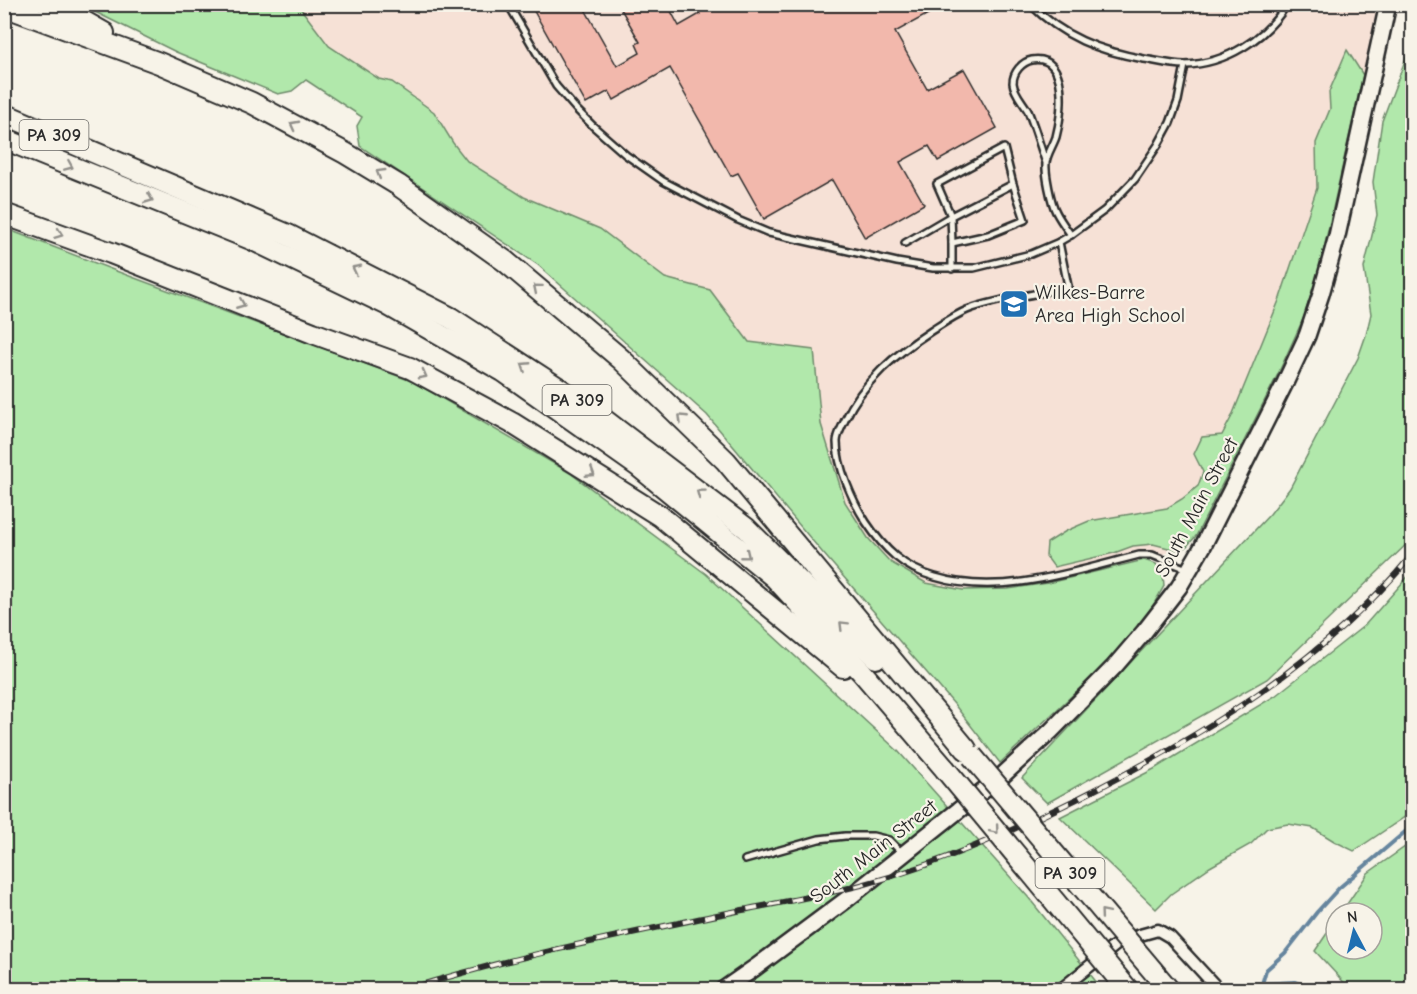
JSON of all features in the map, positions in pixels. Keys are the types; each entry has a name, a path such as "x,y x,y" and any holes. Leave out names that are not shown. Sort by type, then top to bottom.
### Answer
{"highway":[{"path":"28,4 81,34"},
{"path":"49,4 159,63"},
{"path":"4,6 159,63 252,103 345,153 398,185 505,261 621,359 726,461 969,753"},
{"name":"PA 309","path":"4,114 288,235 451,318 586,406 746,528 969,753 1169,990"},
{"name":"PA 309","path":"4,139 253,240 388,305 503,371 638,466 775,578 945,769 1128,990"},
{"path":"4,214 111,252 313,333 410,368 512,423 660,516 839,664 945,769"},
{"path":"1072,923 1121,990"}],"main road":[{"name":"South Main Street","path":"723,990 814,924 993,783 1066,716 1114,667 1179,587 1203,546 1307,336 1336,236 1388,4"}],"street":[{"path":"1060,990 1122,940 1158,930 1170,937 1219,990"}],"lane":[{"path":"508,4 556,86 576,109 626,155 663,181 728,215 769,233 933,268 974,268 1031,254 1071,235 1105,210 1124,192 1158,145 1170,123 1178,101 1185,65"},
{"path":"1030,4 1065,32 1093,46 1129,56 1185,65 1223,57 1246,46 1281,15 1287,4"},
{"path":"1046,163 1058,130 1062,101 1056,71 1048,63 1038,59 1026,61 1017,69 1013,78 1013,86 1027,110 1046,163 1048,184 1055,211 1071,235"},
{"path":"952,243 988,235 1025,220 1004,148 937,184 951,216 952,269"},
{"path":"905,243 1013,184"},
{"path":"1059,242 1068,286 966,310 912,343 889,361 868,383 849,412 837,440 846,482 861,514 875,536 892,556 934,577 975,584 1010,583 1139,555 1152,555 1189,570"},
{"path":"745,860 819,839 845,836 873,836 889,840 903,854"}],"shaded area":[{"name":"Wilkes-Barre Area High School","path":"298,5 1379,5 1320,266 1304,317 1278,374 1196,536 1186,547 1144,560 1048,583 1008,589 963,590 926,583 890,562 868,538 845,502 821,424 814,350 749,342 710,290 665,278 600,229 524,197 467,161 453,143 392,82 379,79 329,46"}],"green space":[{"path":"81,5 298,5 329,46 379,79 392,82 434,112 467,161 524,197 600,229 665,278 710,290 749,342 814,350 821,424 845,502 868,538 890,562 926,583 963,590 1008,589 1048,583 1144,560 1156,564 1163,574 1164,586 1133,634 1111,659 1000,763 954,704 707,415 538,265 360,146 357,126 362,117 306,80 292,91 278,94 176,52"},
{"path":"1412,42 1412,539 1267,679 1047,803 1022,778 1270,514 1290,488 1358,358 1371,314 1364,268 1377,215 1373,182 1382,121"},
{"path":"1347,50 1363,75 1320,266 1304,317 1278,374 1196,536 1186,547 1176,550 1153,544 1133,546 1114,553 1054,567 1046,556 1047,543 1066,531 1089,521 1167,508 1198,486 1203,472 1194,454 1202,437 1222,435 1232,416 1280,298 1317,188 1316,143 1330,109 1329,92"},
{"path":"4,228 414,382 570,473 706,574 898,751 1028,897 1102,989 5,989"},
{"path":"1412,572 1412,812 1354,851 1313,828 1288,824 1267,828 1251,844 1210,867 1171,894 1156,909 1060,817 1154,769 1275,696 1365,625"},
{"path":"1412,842 1412,989 1350,989 1324,961 1384,961 1384,901 1349,901 1368,873"},
{"path":"1324,938 1324,961 1315,951"}],"building":[{"path":"530,4 582,4 617,66 640,53 636,44 640,42 618,4 667,4 679,26 700,14 694,4 925,4 930,13 895,32 927,89 964,69 997,128 938,161 929,146 900,162 924,204 865,238 832,180 764,219 738,173 731,176 670,68 614,100 609,91 586,104"}],"waterway":[{"path":"1254,990 1262,984 1266,970 1285,953 1339,888 1412,826"},
{"path":"1262,984 1295,982 1314,990"}],"railway":[{"path":"405,990 443,978 560,949 865,884 920,867 1001,835 1079,798 1171,749 1259,693 1300,663 1340,629 1377,594 1412,555"}],"place":[{"name":"Wilkes-Barre Area High School","path":"1014,304"}]}
